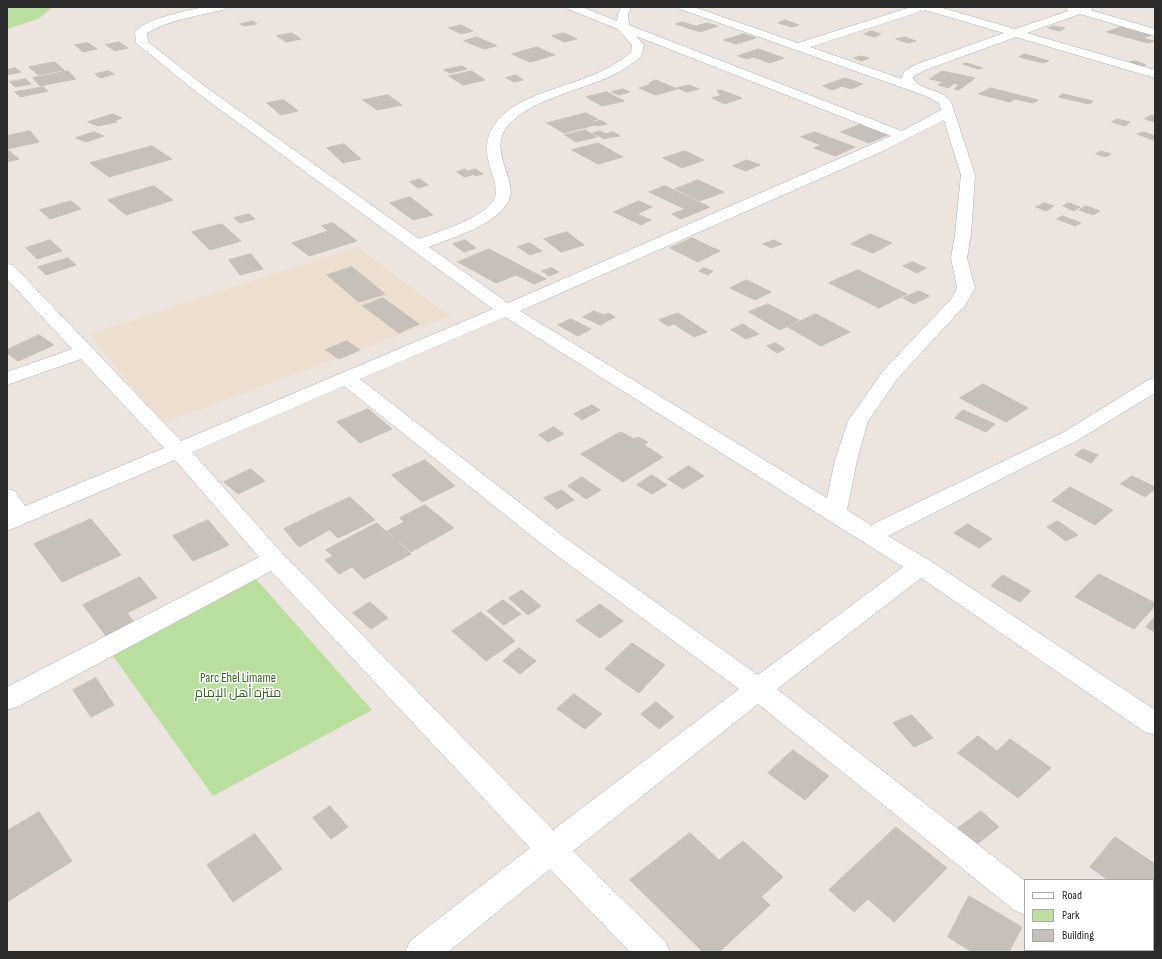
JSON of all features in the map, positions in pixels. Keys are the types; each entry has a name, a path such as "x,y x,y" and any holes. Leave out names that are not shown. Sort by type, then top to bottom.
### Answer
{"street":[{"path":"222,7 181,15 152,24 141,32 142,43 203,91 506,310 920,566 1155,724"},
{"path":"572,7 903,136"},
{"path":"418,246 485,216 496,207 503,197 504,188 500,179 493,140 496,130 508,117 526,105 610,72 637,54 638,45 623,28 623,15 626,7"},
{"path":"684,7 940,97 945,102 968,175 963,235 959,258 966,288 960,300 891,374 858,421 846,460 835,513"},
{"path":"799,47 922,7"},
{"path":"927,7 1155,74"},
{"path":"917,89 909,83 907,78 909,74 921,67 1015,34 1078,8 1155,33"},
{"path":"7,496 14,520 506,310 903,136 947,112"},
{"path":"7,269 178,450 274,559 551,849 653,952"},
{"path":"7,379 86,351"},
{"path":"346,378 556,543 758,689 1024,899"},
{"path":"870,535 1071,436 1155,384"},
{"path":"7,699 274,559"},
{"path":"422,952 551,849 920,566"}],"shaded area":[{"path":"358,247 450,316 163,423 89,334"}],"green space":[{"path":"7,7 53,7 38,19 7,29"},
{"name":"Parc Ehel Limame منتزه أهل الإمام","path":"256,579 372,710 213,796 113,656"}],"building":[{"path":"785,20 799,25 792,27 778,23"},
{"path":"253,21 257,24 244,26 240,24"},
{"path":"682,22 696,26 707,23 718,26 700,32 676,24"},
{"path":"461,25 473,31 461,34 449,28"},
{"path":"1054,26 1065,28 1059,31 1048,28"},
{"path":"1121,27 1152,35 1143,38 1154,41 1148,43 1107,32"},
{"path":"871,31 881,34 875,37 864,34"},
{"path":"292,33 301,39 286,42 277,36"},
{"path":"564,33 577,39 564,42 552,36"},
{"path":"744,34 756,38 736,44 724,40"},
{"path":"477,37 497,46 484,49 464,41"},
{"path":"905,37 916,41 908,43 896,39"},
{"path":"119,42 128,48 115,51 106,45"},
{"path":"88,43 97,49 83,52 75,45"},
{"path":"537,47 555,55 530,62 512,54"},
{"path":"758,49 784,58 770,63 754,57 747,59 738,56"},
{"path":"1025,54 1049,61 1043,63 1019,57"},
{"path":"860,56 869,58 862,61 854,58"},
{"path":"1136,61 1146,65 1140,66 1130,62"},
{"path":"55,62 64,70 38,75 29,67"},
{"path":"967,63 983,68 978,69 963,64"},
{"path":"462,66 467,69 450,73 444,70"},
{"path":"15,68 21,72 7,75 7,70"},
{"path":"68,71 76,79 40,86 33,78"},
{"path":"109,71 114,74 101,78 95,74"},
{"path":"472,71 485,80 463,85 449,76"},
{"path":"942,71 975,78 959,90 954,89 959,85 954,83 949,88 938,85 943,82 930,79"},
{"path":"516,75 523,80 514,82 506,78"},
{"path":"845,78 863,84 851,89 842,86 832,90 823,86"},
{"path":"26,79 31,84 15,87 10,82"},
{"path":"656,80 677,89 656,95 639,88 652,84 649,83"},
{"path":"689,85 699,89 687,92 677,88"},
{"path":"44,87 48,91 20,97 15,92"},
{"path":"991,88 1038,100 1033,103 1015,99 1010,102 979,94"},
{"path":"623,89 630,92 619,95 612,92"},
{"path":"721,90 742,98 725,104 712,98 722,95 717,91"},
{"path":"607,92 624,101 602,106 586,97"},
{"path":"1063,94 1093,101 1090,104 1059,97"},
{"path":"388,95 402,105 377,110 363,100"},
{"path":"284,100 298,111 281,115 267,103"},
{"path":"586,113 598,119 592,121 594,122 600,120 607,124 595,125 564,133 547,123"},
{"path":"113,114 122,118 114,121 117,122 98,126 88,122"},
{"path":"1152,115 1155,116 1155,122 1145,119"},
{"path":"1117,119 1130,122 1125,126 1112,122"},
{"path":"864,123 892,133 869,143 841,132"},
{"path":"585,130 597,137 576,142 565,135"},
{"path":"30,131 39,142 7,149 7,136"},
{"path":"600,131 612,137 604,139 593,133"},
{"path":"94,132 104,136 86,142 76,138"},
{"path":"613,132 620,136 613,137 606,134"},
{"path":"815,132 855,147 835,156 814,148 821,145 801,137"},
{"path":"1144,132 1155,136 1155,139 1153,140 1137,134"},
{"path":"598,143 623,157 598,164 572,150"},
{"path":"344,144 361,159 343,163 327,148"},
{"path":"152,146 172,159 109,177 90,163"},
{"path":"7,151 9,151 19,159 7,162"},
{"path":"685,151 704,160 682,168 663,158"},
{"path":"1101,151 1111,154 1106,157 1096,154"},
{"path":"747,160 760,165 746,171 733,166"},
{"path":"465,169 472,175 464,177 457,172"},
{"path":"476,169 483,174 475,176 468,171"},
{"path":"420,179 428,185 418,188 410,182"},
{"path":"698,180 724,192 700,201 675,189"},
{"path":"154,186 173,200 126,215 108,200"},
{"path":"665,186 710,207 681,219 672,214 685,209 649,192"},
{"path":"410,197 433,215 413,220 390,203"},
{"path":"71,201 81,209 50,219 40,210"},
{"path":"639,201 652,207 637,214 651,220 641,225 614,212"},
{"path":"1045,203 1054,206 1046,211 1036,207"},
{"path":"1069,203 1080,207 1074,211 1063,206"},
{"path":"1086,206 1100,211 1093,215 1079,210"},
{"path":"249,214 255,219 240,223 234,218"},
{"path":"1063,216 1081,223 1075,226 1057,219"},
{"path":"333,223 357,241 309,256 292,243 328,231 322,226"},
{"path":"222,224 241,241 210,250 192,232"},
{"path":"567,232 584,245 561,252 544,239"},
{"path":"870,234 892,243 873,253 851,244"},
{"path":"692,238 720,251 698,262 670,248"},
{"path":"50,240 62,251 37,259 26,248"},
{"path":"465,240 476,248 464,252 453,244"},
{"path":"774,240 782,244 771,248 763,244"},
{"path":"530,243 542,251 530,255 518,247"},
{"path":"489,249 546,279 534,284 516,275 496,283 458,262"},
{"path":"251,254 263,269 240,275 229,260"},
{"path":"68,258 76,265 46,275 38,267"},
{"path":"913,262 926,268 917,273 903,266"},
{"path":"352,267 385,294 359,302 327,275"},
{"path":"552,268 559,272 549,276 542,271"},
{"path":"704,268 713,271 708,275 699,271"},
{"path":"858,270 907,294 879,308 829,283"},
{"path":"747,280 771,292 755,300 730,288"},
{"path":"919,291 930,296 914,304 903,298"},
{"path":"383,298 419,324 399,333 363,306"},
{"path":"768,304 799,320 780,330 749,312"},
{"path":"594,311 604,315 608,313 615,317 600,325 583,317"},
{"path":"678,313 707,332 694,337 674,324 668,326 659,320"},
{"path":"816,314 850,332 821,346 788,327"},
{"path":"571,319 591,329 578,336 558,325"},
{"path":"743,324 759,334 746,339 731,330"},
{"path":"39,335 54,345 18,361 7,353 7,350"},
{"path":"347,341 360,350 339,359 326,350"},
{"path":"776,343 785,349 777,353 767,346"},
{"path":"983,384 1028,408 1006,422 960,398"},
{"path":"592,405 600,410 582,420 574,414"},
{"path":"368,409 392,429 360,443 337,422"},
{"path":"963,410 995,424 986,432 955,418"},
{"path":"554,427 564,434 548,442 539,435"},
{"path":"621,432 634,439 638,437 648,442 644,445 663,457 623,482 581,454"},
{"path":"1083,449 1098,455 1091,463 1075,455"},
{"path":"425,460 455,486 422,502 392,475"},
{"path":"689,466 704,476 683,489 668,479"},
{"path":"251,469 265,481 238,494 224,482"},
{"path":"652,475 667,485 652,494 637,485"},
{"path":"1132,476 1155,487 1155,489 1145,497 1121,484"},
{"path":"582,477 601,490 586,499 568,486"},
{"path":"1070,487 1113,510 1095,525 1052,501"},
{"path":"562,490 574,500 557,509 544,498"},
{"path":"350,497 375,520 338,538 314,514"},
{"path":"425,505 454,528 411,552 387,531 404,522 400,518"},
{"path":"314,514 329,530 299,547 284,529"},
{"path":"91,519 121,555 62,582 34,544"},
{"path":"208,520 229,545 193,561 173,536"},
{"path":"1058,521 1078,535 1066,541 1047,527"},
{"path":"377,523 411,554 364,579 352,567 339,574 325,560 333,556 326,550"},
{"path":"968,524 992,539 979,548 954,533"},
{"path":"1099,574 1155,603 1155,606 1134,629 1075,597"},
{"path":"1003,575 1031,591 1020,602 991,586"},
{"path":"140,577 157,598 127,613 134,622 106,636 83,605"},
{"path":"522,590 541,606 528,615 509,598"},
{"path":"503,600 521,614 504,625 487,611"},
{"path":"370,602 388,618 371,629 353,613"},
{"path":"600,604 623,621 600,638 576,621"},
{"path":"481,612 515,641 486,661 452,631"},
{"path":"1155,617 1155,632 1146,627"},
{"path":"632,643 665,665 639,693 605,669"},
{"path":"519,648 536,661 520,674 503,661"},
{"path":"96,678 114,705 91,717 73,690"},
{"path":"574,694 602,714 585,729 557,709"},
{"path":"656,702 674,717 659,729 641,714"},
{"path":"912,715 933,738 914,747 893,723"},
{"path":"978,736 997,751 1010,739 1051,768 1018,798 958,753"},
{"path":"793,750 829,776 805,800 768,773"},
{"path":"330,806 348,827 331,839 313,818"},
{"path":"981,811 999,827 976,845 958,828"},
{"path":"39,812 72,861 7,902 7,831"},
{"path":"896,827 947,868 894,922 868,899 854,912 829,890"},
{"path":"690,833 719,860 743,841 783,877 761,897 770,905 719,952 703,952 630,880"},
{"path":"255,834 282,869 233,902 207,865"},
{"path":"1115,837 1155,864 1155,897 1154,898 1154,879 1107,879 1090,867"},
{"path":"969,896 1022,927 1009,952 972,952 948,937"}]}
